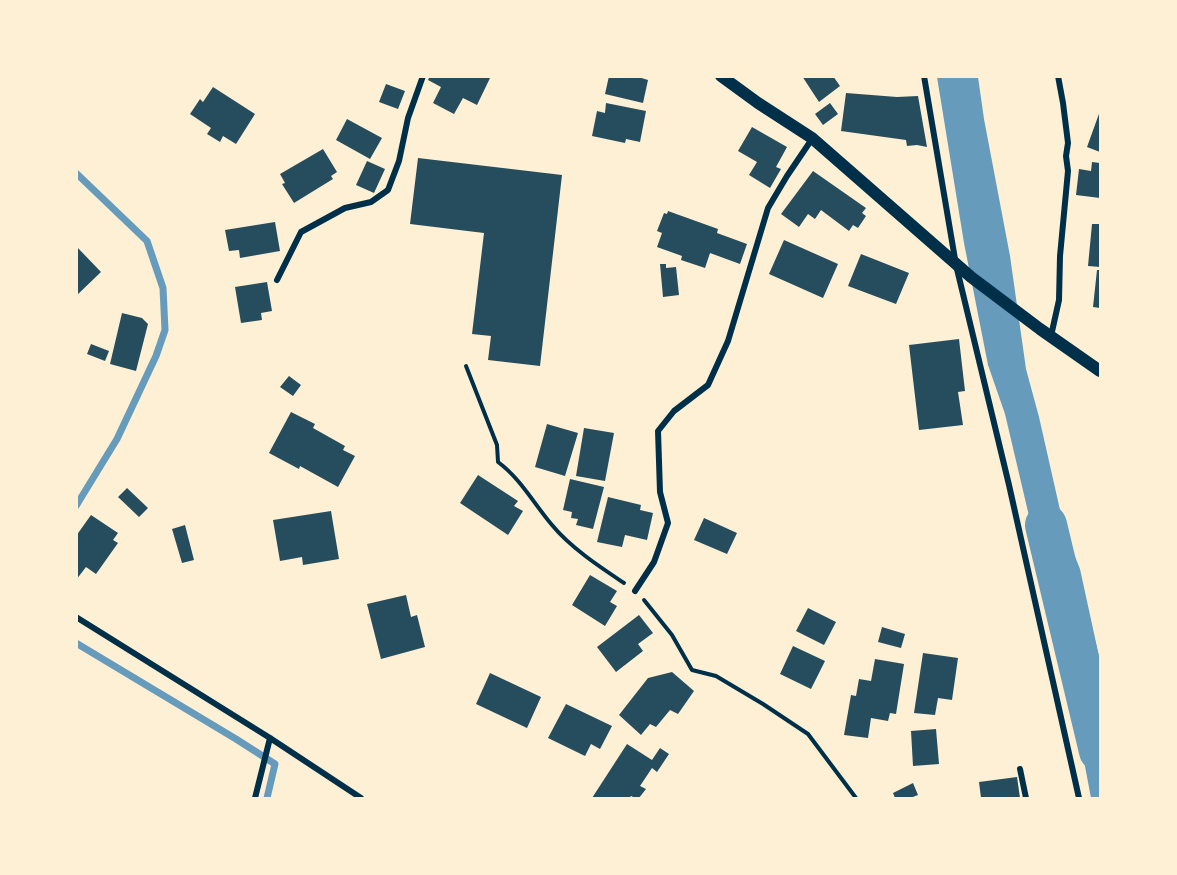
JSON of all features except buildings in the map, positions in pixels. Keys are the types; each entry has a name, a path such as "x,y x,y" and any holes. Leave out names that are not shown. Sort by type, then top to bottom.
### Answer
{"main road":[{"path":"721,76 812,138 956,266 1101,371"}],"street":[{"path":"277,280 301,232 345,208 371,202 388,190 399,161 408,118 423,76"},
{"path":"924,76 956,266 1006,474 1079,798"},
{"path":"1051,336 1059,300 1060,256 1068,171 1066,156 1068,144 1058,76"},
{"path":"635,591 654,562 668,523 660,492 658,431 674,411 708,386 728,341 768,208 812,138"},
{"path":"76,617 270,738 361,798"},
{"path":"255,798 270,738"},
{"path":"1020,769 1026,798"}],"water":[{"path":"937,77 978,77 1010,256 1026,369 1065,532 1080,569 1100,661 1100,798 1091,798 1058,623 1068,608 1063,581 1052,580 1051,575 1041,567 1005,414 988,365 964,243"}],"waterway":[{"path":"76,173 147,241 163,288 165,330 156,356 117,439 76,506"},
{"path":"1046,525 1100,751"},
{"path":"76,643 275,764 267,798"}]}
